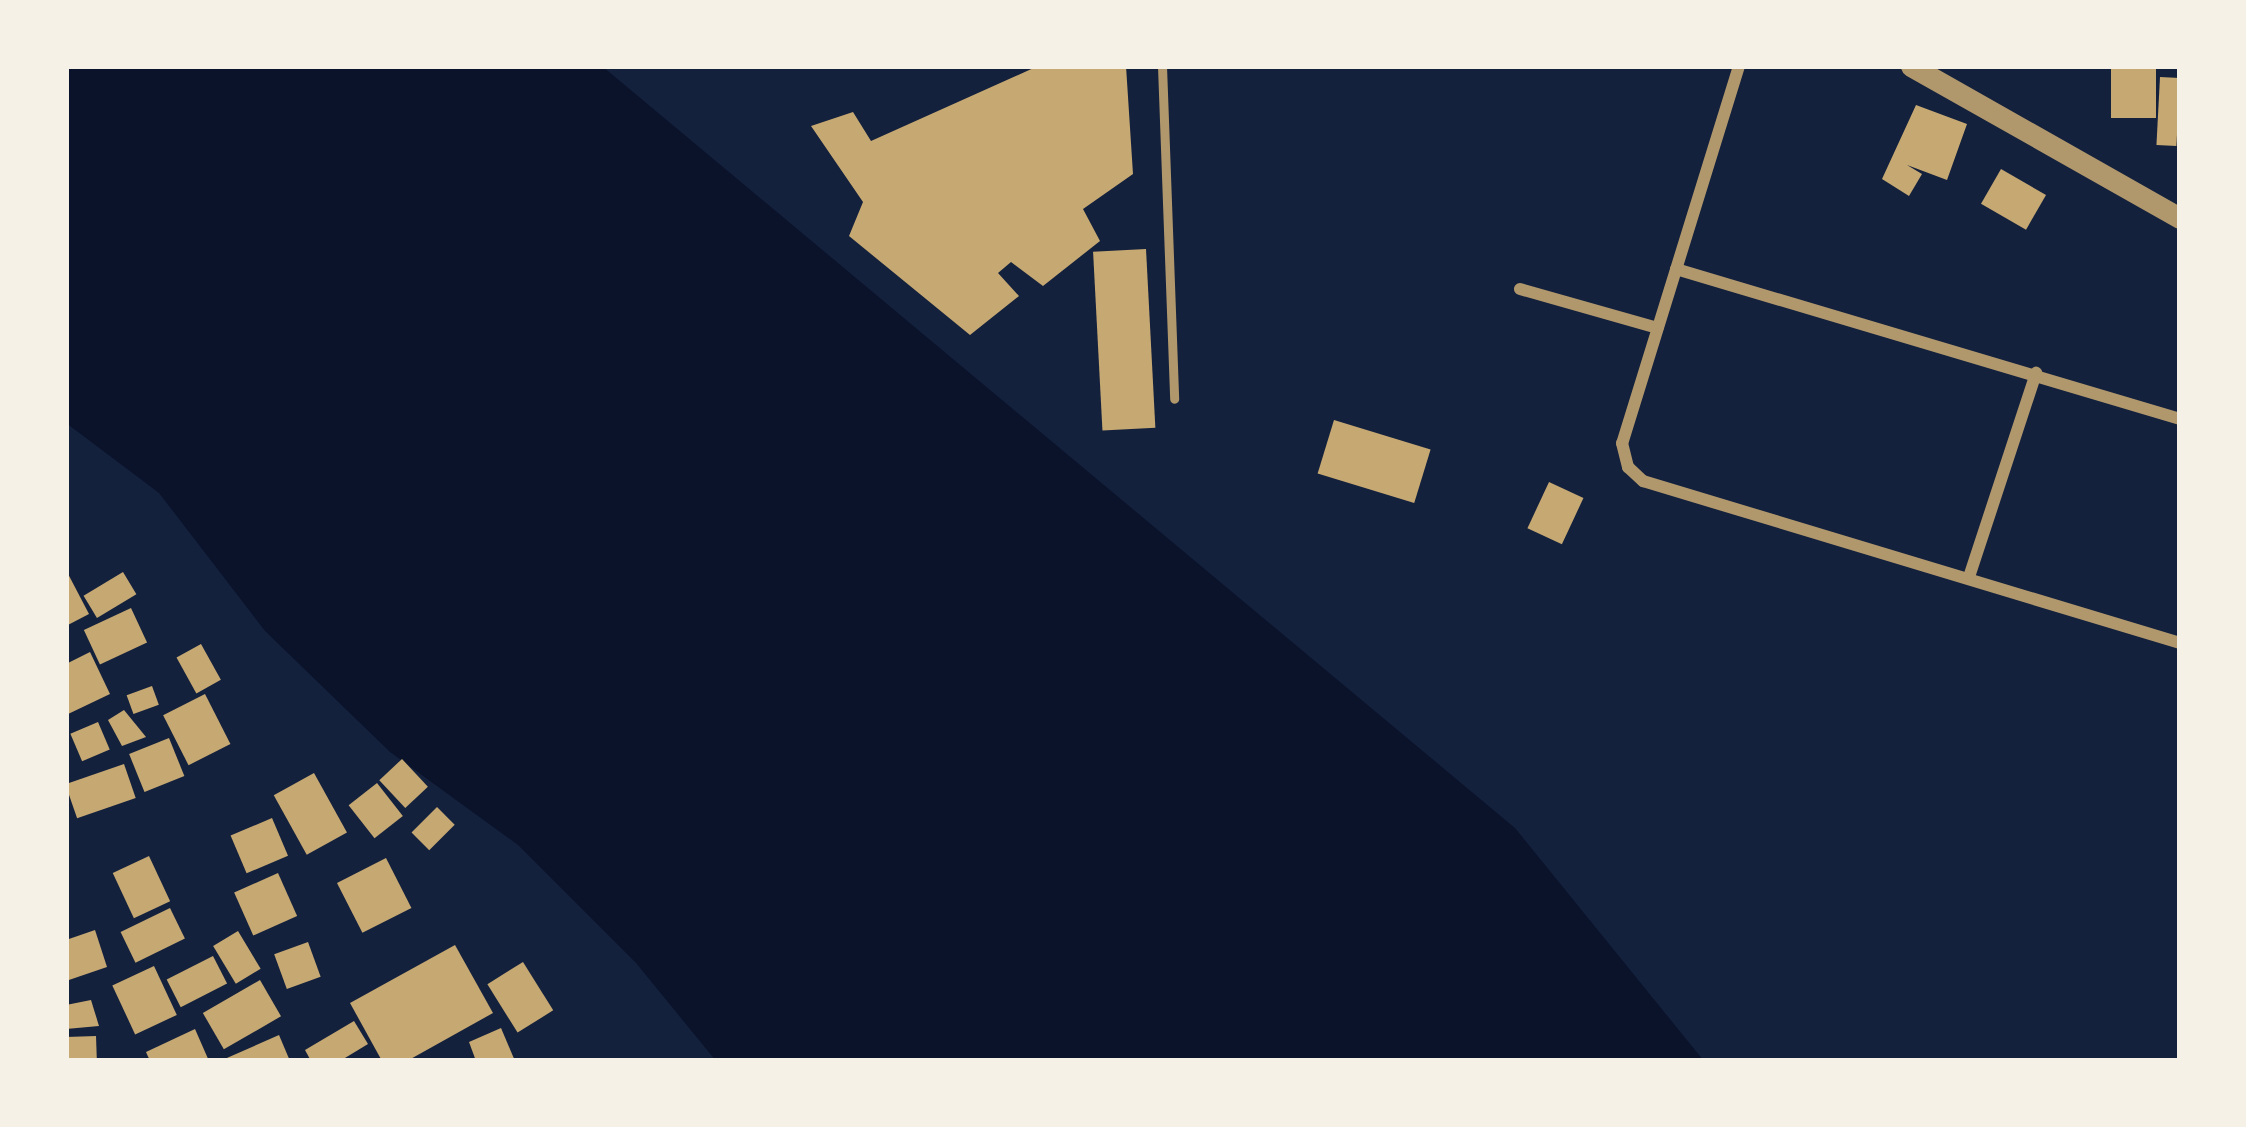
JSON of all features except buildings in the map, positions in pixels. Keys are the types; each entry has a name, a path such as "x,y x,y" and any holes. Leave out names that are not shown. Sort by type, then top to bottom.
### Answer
{"street":[{"path":"1739,66 1622,443 1628,467 1643,481 1970,574 2180,643"},
{"path":"1911,66 2180,218"},
{"path":"1676,269 2180,419"},
{"path":"1520,289 1658,328"},
{"path":"1970,574 2036,373"}],"lane":[{"path":"1162,66 1174,399"}],"water":[{"path":"66,66 602,66 1515,828 1704,1061 716,1061 636,963 518,845 390,752 265,631 159,493 66,423"}]}
